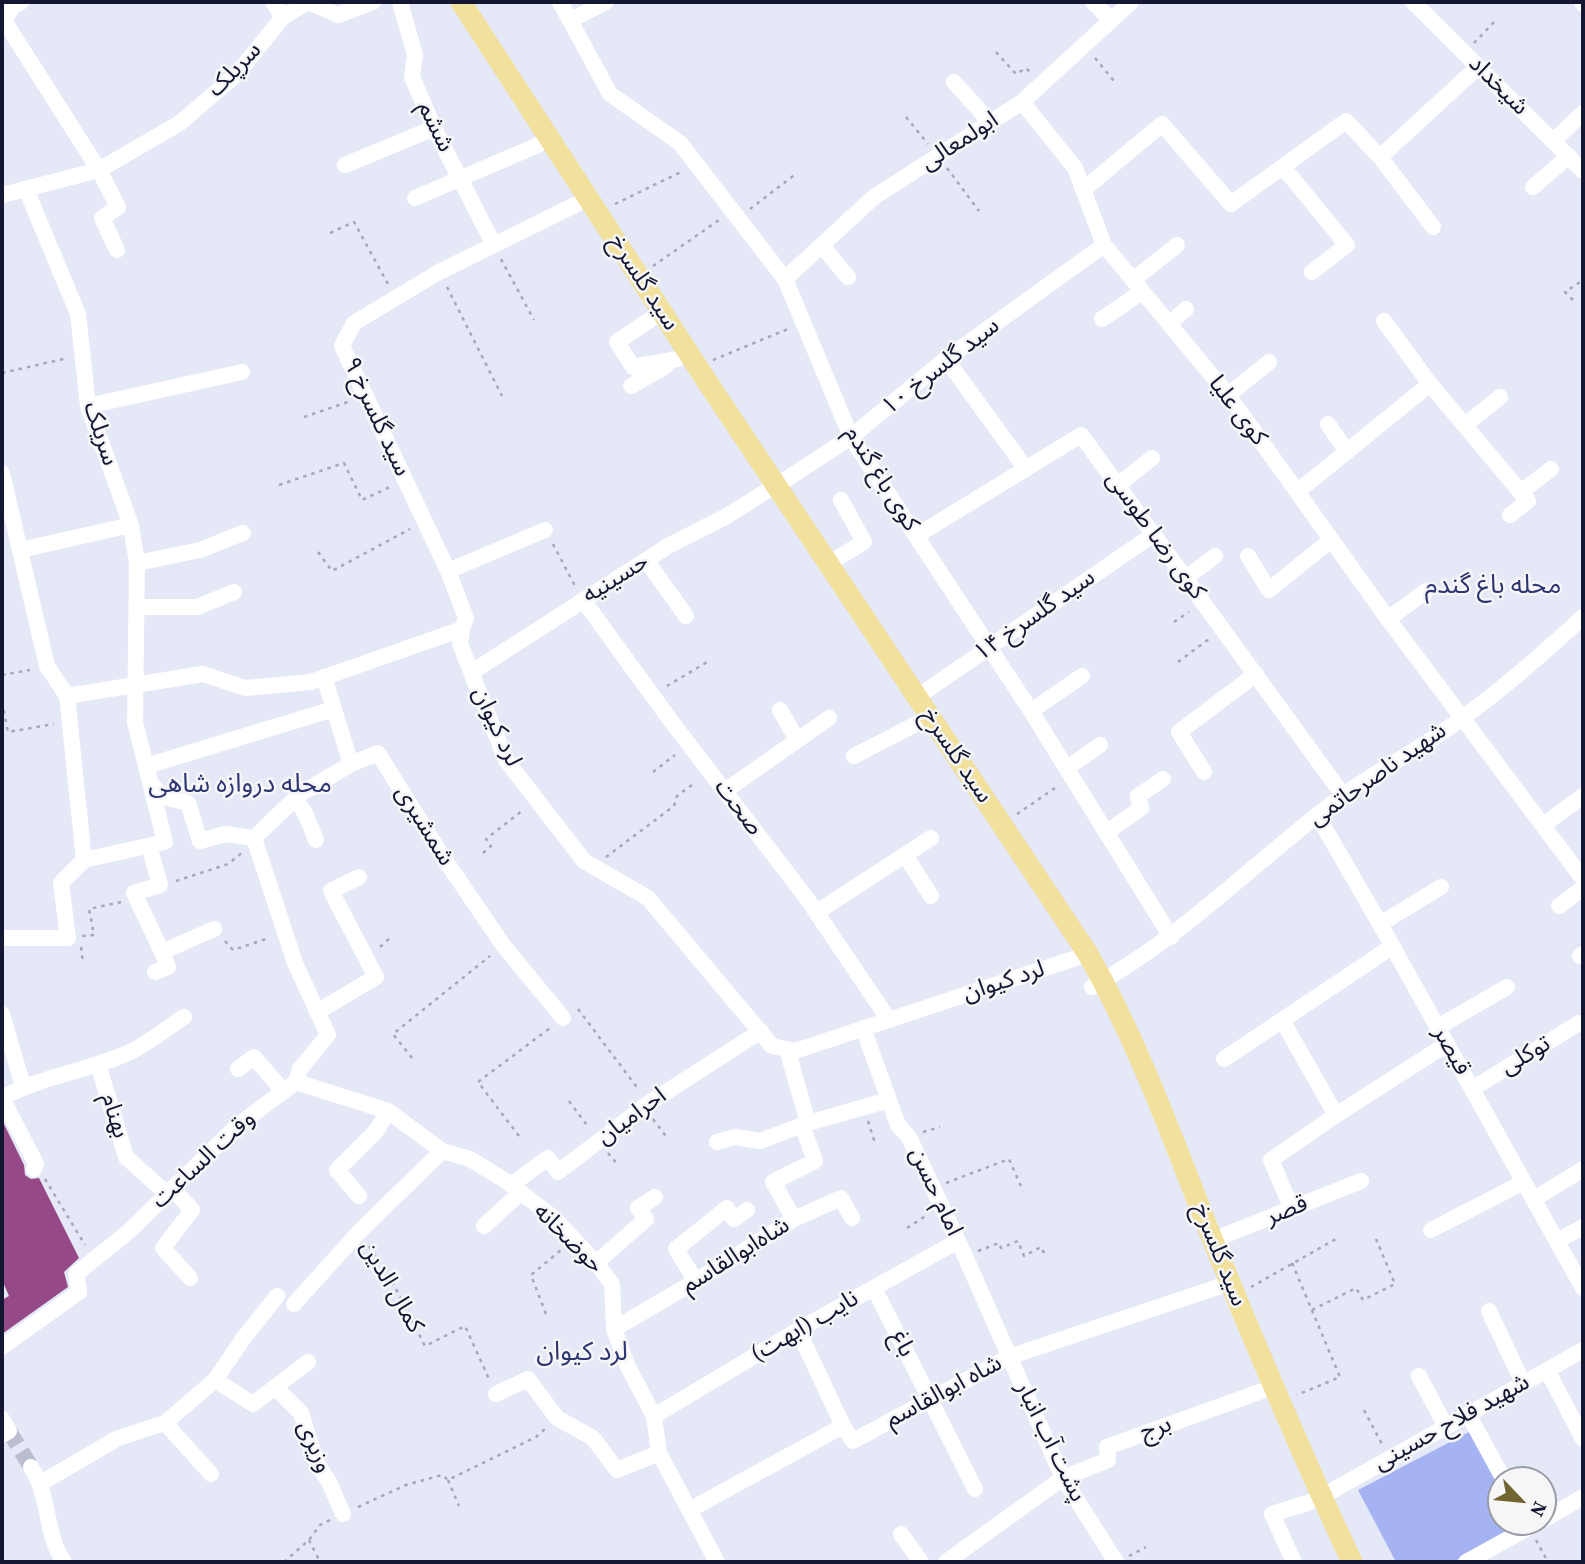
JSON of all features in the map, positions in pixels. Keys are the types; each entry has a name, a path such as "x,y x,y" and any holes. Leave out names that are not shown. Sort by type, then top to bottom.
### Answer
{"main road":[{"name":"سید گلسرخ","path":"446,2 576,204 688,359 918,723 1082,956"},
{"name":"سید گلسرخ","path":"461,2 639,276 657,316"},
{"name":"سید گلسرخ","path":"770,489 828,564 1002,824 1098,983 1129,1029 1213,1240 1227,1291 1262,1391 1315,1499 1352,1562"},
{"name":"سید گلسرخ","path":"1098,983 1117,1034 1227,1291 1281,1402 1335,1562"}],"street":[{"path":"21,2 13,6 3,23 99,170 118,206 102,218 117,250"},
{"path":"273,2 283,18"},
{"name":"سرپلک","path":"2,195 99,170 180,123 237,74 283,18 308,2 338,15 373,2"},
{"name":"ششم","path":"400,2 415,55 412,77 434,128 494,245"},
{"name":"کوی باغ گندم","path":"560,2 610,94 680,143 785,279 851,438 990,647 1171,937"},
{"path":"571,20 606,2"},
{"path":"1093,2 1111,20"},
{"name":"ابولمعالی","path":"785,279 874,197 1022,102 1130,2"},
{"name":"شیخداد","path":"1413,2 1583,171"},
{"path":"1380,157 1478,67"},
{"path":"954,82 990,122"},
{"name":"کوی علیا","path":"1022,102 1074,168 1104,245 1228,395 1388,619 1583,878"},
{"path":"1553,141 1583,113"},
{"path":"1083,190 1162,124 1231,204 1346,121 1380,157 1433,227"},
{"path":"345,165 434,128"},
{"path":"415,198 538,145"},
{"path":"1533,187 1569,156"},
{"path":"1283,167 1347,245 1312,272"},
{"name":"سریلک","path":"26,189 78,314 88,406 131,524 137,563 135,722 165,842 149,846"},
{"name":"سید گلسرخ ۹","path":"462,629 466,618 448,570 342,346 354,323 395,298 439,272 576,204"},
{"name":"سید گلسرخ ۱۰","path":"770,489 851,438 946,359 1104,245"},
{"path":"1102,319 1177,245"},
{"path":"822,246 848,277"},
{"path":"1168,324 1186,309"},
{"path":"657,316 617,342 633,367 688,359"},
{"path":"1384,321 1430,384 1528,500 1510,516"},
{"path":"631,386 688,359"},
{"path":"946,359 1026,469"},
{"path":"1228,395 1269,362"},
{"path":"88,406 242,372"},
{"path":"1297,492 1430,384"},
{"path":"1465,425 1500,397"},
{"path":"1328,424 1347,452"},
{"name":"کوی رضا طوسی","path":"916,536 1082,435 1343,795"},
{"path":"1118,485 1152,458"},
{"path":"1521,492 1551,468"},
{"path":"2,473 47,666 67,696 85,860"},
{"name":"حسینیه","path":"472,672 646,560 770,489"},
{"path":"828,564 864,542 841,500"},
{"path":"20,550 131,524"},
{"path":"448,570 545,530"},
{"path":"137,563 200,551 243,533"},
{"name":"سید گلسرخ ۱۴","path":"917,697 1154,534"},
{"path":"1248,556 1269,590 1331,540"},
{"path":"1186,578 1215,556"},
{"path":"646,560 687,616"},
{"path":"1388,619 1426,591"},
{"path":"135,607 197,607 234,592"},
{"name":"صحت","path":"583,600 817,912 889,1020"},
{"name":"شهید ناصرحاتمی","path":"1098,983 1171,937 1317,815 1343,795 1437,736 1526,669 1583,617"},
{"path":"67,696 203,674 245,688 311,682 462,629"},
{"name":"لرد کیوان","path":"462,629 460,644 506,760 584,861 648,898 772,1046 795,1051 1082,956"},
{"path":"1204,772 1179,732 1256,674"},
{"path":"1031,711 1082,676"},
{"path":"324,677 351,764"},
{"path":"290,1086 300,1069 328,1035 295,963 254,838 225,834 200,841 188,803 164,797 148,774 334,709"},
{"path":"780,710 797,740"},
{"path":"725,791 828,719"},
{"path":"853,756 918,723"},
{"path":"1069,772 1100,745"},
{"name":"شمشیری","path":"254,838 295,798 351,764 378,754 503,945 563,1018"},
{"path":"1107,832 1142,808 1138,796 1163,779"},
{"path":"1543,825 1583,796"},
{"path":"295,798 305,813 316,840"},
{"name":"قیصر","path":"1317,815 1583,1288"},
{"path":"817,912 931,838"},
{"path":"2,938 68,937 61,883 85,860 149,846 160,885 134,893 168,967 155,972"},
{"path":"905,855 931,896"},
{"path":"317,1012 376,977 331,891 359,877"},
{"path":"1380,924 1441,887"},
{"path":"1559,905 1583,888"},
{"path":"162,952 214,929"},
{"path":"1224,1059 1393,946"},
{"path":"1437,1027 1507,987"},
{"path":"2,1014 23,1086"},
{"path":"35,1166 2,1098 23,1086 134,1050 184,1017"},
{"path":"1282,1020 1336,1115"},
{"name":"توکلی","path":"1472,1089 1579,1023"},
{"name":"امام حسن","path":"863,1028 898,1125 909,1137 1009,1357"},
{"name":"احرامیان","path":"515,1189 548,1158 558,1172 646,1105 761,1031"},
{"path":"1293,1209 1271,1160 1447,1044"},
{"path":"787,1049 815,1161 773,1182 794,1219"},
{"path":"238,1069 254,1057 290,1086 388,1111 442,1151 368,1207 359,1232 295,1304"},
{"name":"بهنام","path":"98,1063 126,1157 192,1210 163,1248 190,1278"},
{"name":"وقت الساعت","path":"2,1344 79,1292 76,1274 127,1233 237,1126 290,1086"},
{"path":"717,1142 735,1137 760,1142 805,1124 889,1100"},
{"path":"368,1207 337,1170 377,1130 388,1111"},
{"name":"حوضخانه","path":"442,1151 470,1159 515,1189 554,1218 596,1263 611,1284 614,1329 628,1367 653,1416 659,1453"},
{"path":"1534,1199 1583,1169"},
{"name":"قصر","path":"1213,1240 1361,1181"},
{"path":"1431,1230 1524,1182"},
{"path":"484,1226 515,1189"},
{"path":"596,1263 646,1219 638,1208 655,1197"},
{"name":"شاه‌ابوالقاسم","path":"614,1329 794,1219 841,1198 852,1218"},
{"path":"696,1281 676,1249 727,1208 734,1219 747,1210"},
{"path":"1557,1241 1583,1227"},
{"name":"نایب (ابهت)","path":"653,1416 797,1330 874,1288 962,1249"},
{"name":"باغ","path":"874,1288 975,1489"},
{"name":"شاه ابوالقاسم","path":"843,1426 853,1441 1009,1357 1227,1291"},
{"path":"41,1483 118,1438 165,1423 215,1380 276,1296"},
{"path":"1489,1311 1523,1383"},
{"path":"691,1509 843,1426 797,1330"},
{"name":"شهید فلاح حسینی","path":"1294,1562 1272,1514 1315,1499 1583,1350"},
{"name":"پشت آب انبار","path":"1009,1357 1063,1478 1116,1562"},
{"path":"215,1380 253,1404 308,1362"},
{"path":"1547,1370 1576,1408 1583,1439"},
{"path":"1419,1376 1446,1427"},
{"path":"496,1394 528,1378 556,1418 593,1437 617,1470 659,1453 717,1562"},
{"name":"وزیری","path":"276,1388 301,1413 317,1464 330,1482 343,1514"},
{"name":"برج","path":"946,1562 1063,1478 1108,1460 1107,1447 1262,1391"},
{"path":"1468,1414 1496,1466"},
{"path":"2,1419 9,1431 2,1435"},
{"path":"165,1423 211,1474"},
{"path":"31,1467 41,1483 55,1548 64,1562"},
{"path":"1557,1511 1583,1497"},
{"path":"901,1534 922,1562"},
{"path":"1466,1562 1511,1536"}],"path":[{"path":"1465,53 1497,19"},
{"path":"1084,45 1114,81"},
{"path":"996,52 1016,74 1026,68 1041,85"},
{"path":"906,117 979,211"},
{"path":"597,213 696,164"},
{"path":"639,276 797,173"},
{"path":"330,233 354,222 395,298"},
{"path":"494,245 534,320"},
{"path":"439,272 502,396"},
{"path":"1573,300 1565,292 1583,280"},
{"path":"688,359 804,323"},
{"path":"2,373 82,355"},
{"path":"304,417 366,395"},
{"path":"279,485 344,463 362,500 405,479"},
{"path":"318,552 332,571 425,521"},
{"path":"545,530 583,600"},
{"path":"1178,662 1223,629"},
{"path":"652,695 707,662"},
{"path":"2,676 47,666"},
{"path":"2,702 8,732 69,722"},
{"path":"653,772 689,744"},
{"path":"595,866 674,807 677,796 710,772"},
{"path":"1002,824 1069,772"},
{"path":"483,853 491,846 486,839 537,799"},
{"path":"160,885 228,864 254,838"},
{"path":"83,963 80,936 94,935 89,909 137,899"},
{"path":"214,929 233,950 285,933"},
{"path":"412,1058 393,1034 503,945"},
{"path":"519,1136 478,1082 577,1008 668,1139"},
{"path":"569,1101 599,1141"},
{"path":"863,1108 876,1143"},
{"path":"933,1188 1009,1159 1023,1191"},
{"path":"35,1166 94,1259"},
{"path":"907,1228 930,1213 936,1220 946,1215"},
{"name":"کمال الدین","path":"359,1232 394,1285 425,1346 465,1326 496,1394"},
{"path":"1312,1310 1356,1288 1363,1300 1395,1284 1376,1238"},
{"path":"546,1314 531,1275 574,1239"},
{"path":"1227,1291 1292,1263 1336,1239"},
{"path":"962,1249 999,1242 1001,1248 1018,1241 1024,1256 1041,1247 1045,1255"},
{"path":"1281,1402 1340,1377 1292,1263"},
{"path":"1364,1410 1389,1458"},
{"path":"448,1479 536,1437 556,1418"},
{"path":"284,1562 309,1540 320,1525 406,1485 442,1475 448,1479 460,1506"},
{"path":"1539,1536 1548,1562"},
{"path":"309,1540 320,1562"}],"shaded area":[{"path":"1475,1429 1494,1466 1487,1466 1487,1536 1500,1536 1454,1562 1396,1562 1358,1490"}],"building":[{"path":"2,1120 24,1165 25,1175 31,1179 39,1178 79,1258 64,1272 68,1287 2,1334 2,1300 9,1296 2,1280"}],"tunnel":[{"path":"9,1431 31,1467"}],"district":[{"name":"محله باغ گندم","path":"1493,586"},
{"name":"محله دروازه شاهی","path":"240,785"},
{"name":"لرد کیوان","path":"582,1353"}]}
